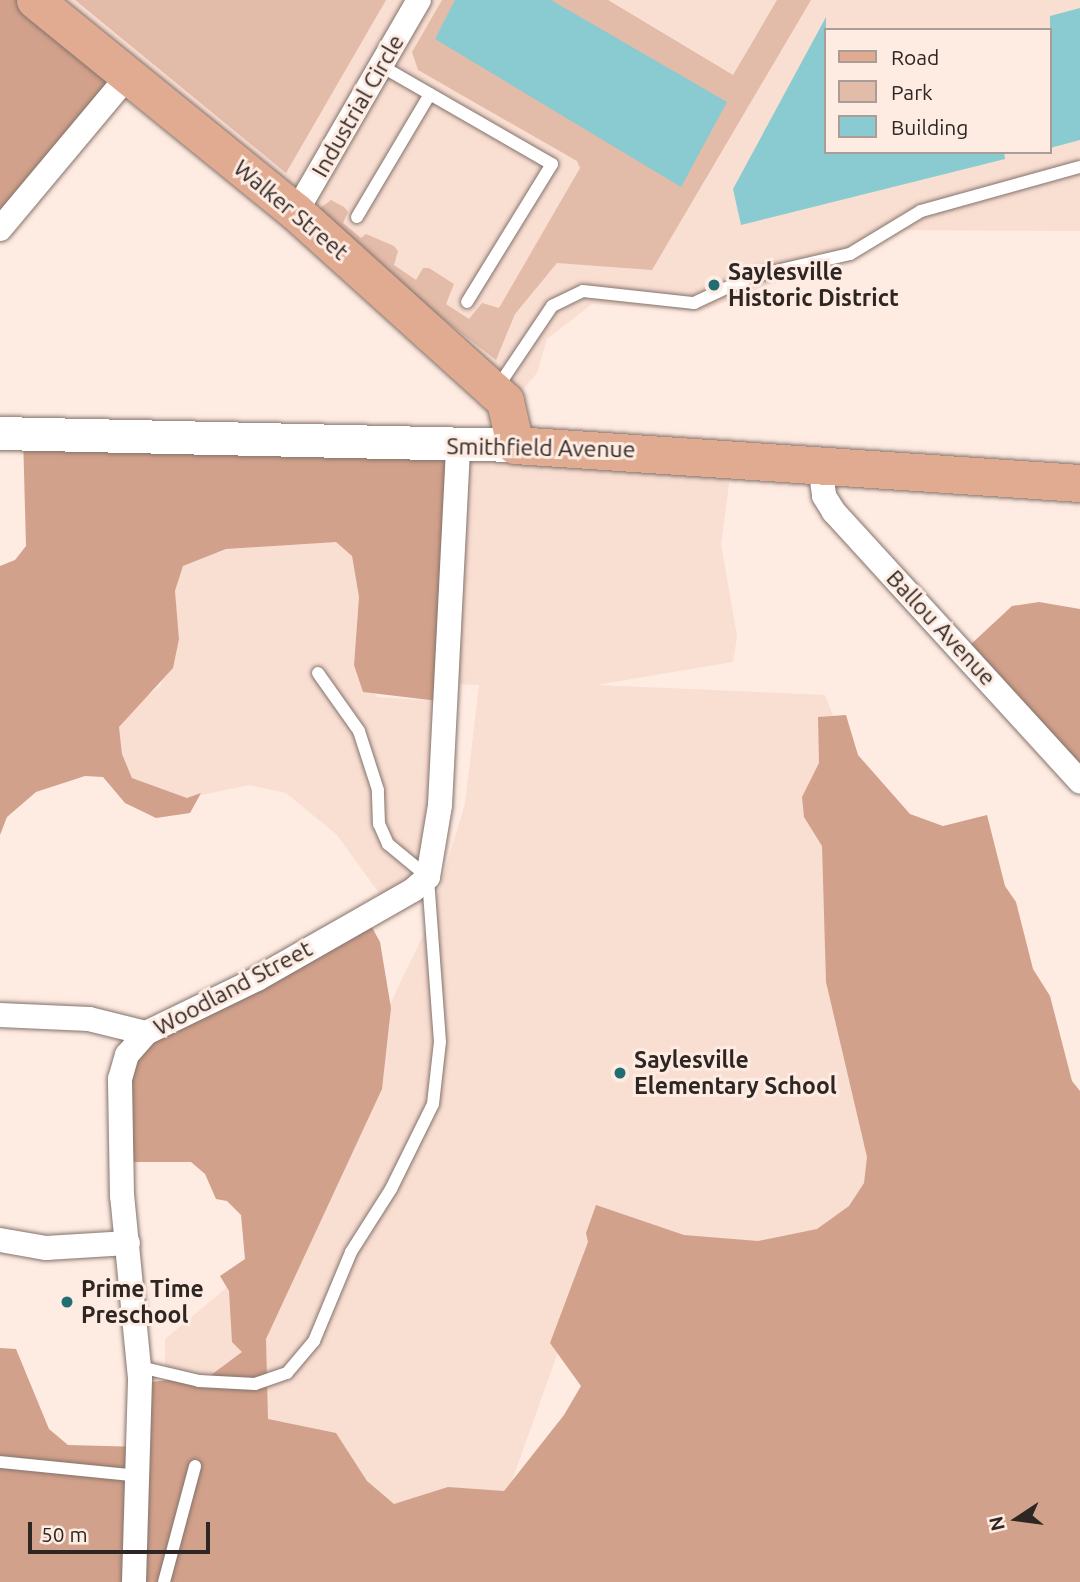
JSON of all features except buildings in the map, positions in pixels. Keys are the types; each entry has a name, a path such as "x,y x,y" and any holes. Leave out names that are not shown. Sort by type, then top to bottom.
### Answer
{"main road":[{"name":"Walker Street","path":"35,0 296,212 505,401 516,445"},
{"name":"Smithfield Avenue","path":"0,433 458,447 516,445 680,453 820,466 1080,484"}],"street":[{"name":"Industrial Circle","path":"296,212 383,67 419,0"},
{"path":"0,229 128,76"},
{"path":"428,877 440,805 458,447"},
{"name":"Ballou Avenue","path":"820,466 824,496 834,512 1080,781"},
{"name":"Woodland Street","path":"134,1582 140,1476 140,1367 118,1099 127,1055 146,1033 268,973 413,890 428,877"},
{"path":"0,1015 89,1019 146,1033"},
{"path":"0,1240 46,1248 128,1243"}],"lane":[{"path":"383,67 552,164 467,302"},
{"path":"357,217 430,94"},
{"path":"494,391 552,306 583,291 694,303 750,277 849,254 921,211 1080,167"},
{"path":"140,1367 199,1381 255,1384 287,1373 314,1341 351,1252 391,1189 433,1104 440,1042 428,877 388,844 359,732 318,673"},
{"path":"0,1462 140,1476"},
{"path":"164,1582 195,1466"}],"shaded area":[{"path":"0,0 41,0 125,70 0,233"},
{"path":"41,0 1080,0 1080,231 904,230 702,311 592,304 547,339 537,373 515,399"},
{"path":"23,435 446,443 438,701 363,692 354,665 359,597 352,556 336,542 226,549 183,566 175,591 179,639 173,668 119,727 122,754 132,778 187,798 201,793 190,813 156,818 125,803 103,777 85,776 36,792 7,817 0,835 0,566 15,560 26,546"},
{"name":"Saylesville Elementary School","path":"459,446 732,462 721,544 737,636 733,662 596,685 825,695 884,846 884,1255 602,1229 504,1503 404,1528 165,1439 165,1339 272,1250 429,923 465,804 479,685 450,684"},
{"path":"295,542 336,542 352,556 359,597 354,665 377,697 438,701 437,852 387,904 337,835 286,793 249,785 187,798 132,778 122,754 119,727 134,706 160,686 179,639 175,591 183,566 226,549"},
{"path":"1039,602 1080,609 1080,773 969,646 1012,606"},
{"path":"846,715 858,755 910,814 943,826 987,815 1005,886 1016,902 1033,969 1050,996 1072,1081 1080,1091 1080,1582 0,1582 0,1348 16,1349 49,1429 68,1445 144,1447 151,1382 211,1375 242,1352 232,1342 229,1291 220,1276 245,1259 241,1215 227,1201 216,1199 205,1174 191,1162 126,1162 127,1080 139,1042 368,920 380,942 391,1008 382,1089 266,1339 268,1419 336,1433 367,1481 394,1504 448,1487 504,1491 564,1415 581,1386 550,1343 588,1242 586,1233 596,1205 684,1235 758,1241 817,1229 849,1206 864,1183 867,1157 826,982 822,846 804,817 802,797 819,763 818,717"}],"green space":[{"path":"75,0 386,0 286,173"},
{"path":"442,0 608,0 733,75 777,0 811,0 652,270 557,263 515,314 496,360 408,292 319,209 331,200 344,207 348,212 343,223 361,238 366,234 394,246 398,251 394,265 416,280 423,268 429,268 454,284 446,304 469,319 482,303 499,308 580,168 577,161 418,70 412,52"}],"place":[{"name":"Saylesville Historic District","path":"714,285"},
{"name":"Saylesville Elementary School","path":"620,1073"},
{"name":"Prime Time Preschool","path":"67,1302"}]}
